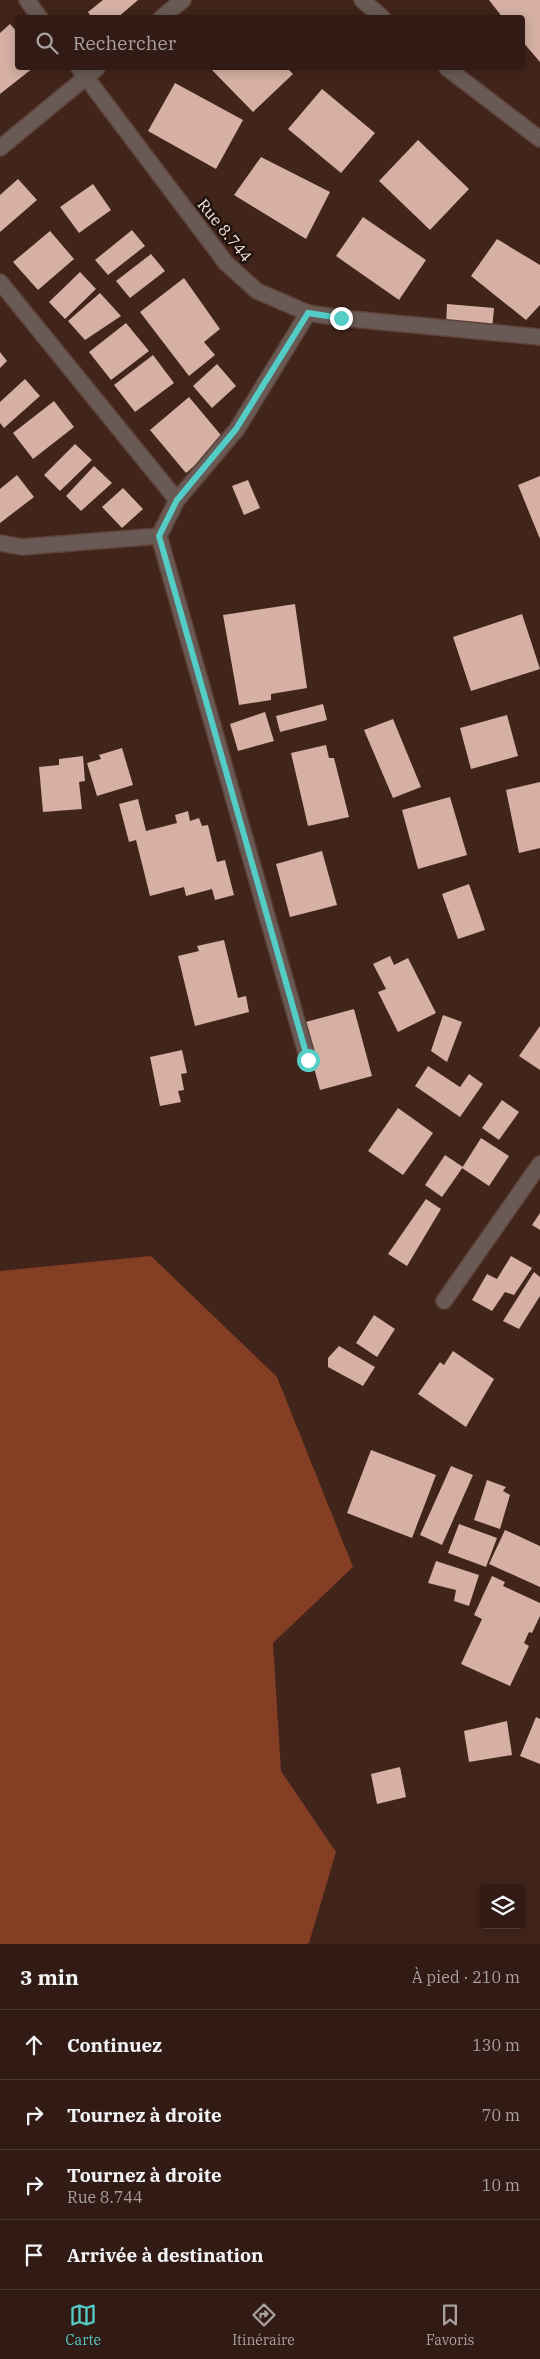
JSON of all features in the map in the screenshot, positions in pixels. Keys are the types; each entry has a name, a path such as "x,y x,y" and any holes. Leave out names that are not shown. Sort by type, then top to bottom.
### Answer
{"street":[{"path":"26,0 38,15"},
{"path":"164,15 183,0"},
{"path":"362,0 380,15"},
{"path":"0,148 87,70"},
{"name":"Rue 8.744","path":"87,70 226,263 258,291 308,313 341,318 540,337"},
{"path":"450,70 540,139"},
{"path":"0,282 177,500"},
{"path":"308,313 236,429 177,500 159,536 308,1060"},
{"path":"0,543 22,547 159,536"},
{"path":"444,1301 540,1164"}],"shaded area":[{"path":"151,1256 277,1377 353,1567 273,1643 281,1771 336,1852 309,1943 306,1944 0,1944 0,1271"}],"building":[{"path":"103,0 138,0 120,15 90,15 88,12"},
{"path":"489,0 540,0 540,62 525,44 525,15 501,15"},
{"path":"10,24 15,30 15,70 30,70 0,94 0,33"},
{"path":"212,70 289,70 293,74 253,112"},
{"path":"175,83 243,120 216,169 148,131"},
{"path":"322,89 375,133 341,173 288,129"},
{"path":"418,140 469,189 430,230 379,181"},
{"path":"261,157 330,192 306,239 234,195"},
{"path":"18,179 37,200 0,232 0,195"},
{"path":"93,184 111,210 79,233 60,207"},
{"path":"363,217 426,260 399,300 336,256"},
{"path":"132,230 145,246 108,275 95,260"},
{"path":"50,231 74,259 38,290 13,262"},
{"path":"497,239 540,265 540,305 526,320 471,276"},
{"path":"151,254 165,271 130,298 116,281"},
{"path":"80,272 96,289 65,319 49,302"},
{"path":"184,278 220,329 204,342 215,355 189,376 140,312"},
{"path":"100,293 121,316 85,340 68,321"},
{"path":"447,304 494,308 492,330 446,326"},
{"path":"126,323 149,351 111,380 89,352"},
{"path":"0,352 7,361 0,368"},
{"path":"153,355 174,383 135,412 114,385"},
{"path":"217,364 236,386 212,408 193,386"},
{"path":"25,379 40,396 4,428 0,423 0,402"},
{"path":"189,397 225,440 186,473 150,430"},
{"path":"54,401 74,427 33,459 13,433"},
{"path":"75,444 92,460 60,491 44,475"},
{"path":"94,466 112,483 81,511 66,496"},
{"path":"17,475 34,497 0,523 0,489"},
{"path":"540,476 540,539 518,485"},
{"path":"248,480 260,508 244,515 232,486"},
{"path":"123,488 143,509 122,528 102,507"},
{"path":"295,604 307,688 271,694 271,700 239,705 223,615"},
{"path":"522,614 540,669 471,691 453,637"},
{"path":"323,704 327,720 280,732 276,716"},
{"path":"265,712 274,741 238,751 230,724"},
{"path":"507,715 518,756 471,769 460,728"},
{"path":"393,719 421,787 393,798 364,730"},
{"path":"326,745 329,758 334,758 349,817 308,826 291,753"},
{"path":"122,748 133,785 97,796 87,763 101,759 99,755"},
{"path":"83,756 85,781 79,782 82,809 43,812 39,767 59,765 59,759"},
{"path":"540,782 540,848 519,853 506,790"},
{"path":"450,797 467,855 418,869 402,810"},
{"path":"138,799 146,831 177,823 175,815 188,811 190,821 199,818 202,826 208,825 217,862 225,860 234,895 215,900 212,889 186,896 184,887 150,896 136,840 129,842 119,804"},
{"path":"322,851 337,905 290,917 276,864"},
{"path":"469,884 485,930 458,939 442,894"},
{"path":"224,940 238,998 246,996 249,1012 195,1026 178,956 199,951 197,946"},
{"path":"390,956 394,965 408,958 436,1013 398,1032 378,992 386,989 373,964"},
{"path":"354,1009 372,1076 320,1090 302,1023"},
{"path":"443,1015 462,1022 447,1062 431,1051"},
{"path":"540,1026 540,1070 519,1056"},
{"path":"182,1050 187,1073 181,1074 184,1090 178,1091 181,1102 160,1106 150,1057"},
{"path":"428,1066 460,1087 469,1074 483,1084 460,1117 415,1086"},
{"path":"502,1100 519,1112 499,1140 482,1128"},
{"path":"398,1108 433,1133 403,1175 368,1151"},
{"path":"481,1138 509,1156 489,1186 462,1168"},
{"path":"445,1155 463,1167 442,1197 425,1185"},
{"path":"426,1199 441,1209 407,1266 388,1254"},
{"path":"540,1213 540,1230 532,1225"},
{"path":"511,1256 532,1268 514,1295 505,1292 492,1311 472,1300 487,1274 497,1279"},
{"path":"534,1272 540,1277 540,1296 519,1329 503,1321"},
{"path":"374,1315 395,1329 377,1357 356,1343"},
{"path":"339,1346 375,1367 363,1386 328,1367 328,1358"},
{"path":"453,1351 494,1379 466,1427 418,1394 440,1362 444,1365"},
{"path":"371,1450 436,1475 412,1538 347,1513"},
{"path":"451,1466 473,1475 442,1545 420,1535"},
{"path":"487,1480 506,1487 503,1491 510,1495 500,1529 474,1520"},
{"path":"459,1524 497,1538 486,1567 448,1553"},
{"path":"505,1530 540,1546 540,1587 489,1564"},
{"path":"436,1561 479,1575 469,1606 454,1601 456,1590 428,1583"},
{"path":"492,1576 505,1582 503,1586 540,1603 540,1616 532,1633 529,1632 524,1643 529,1646 510,1686 461,1664 482,1619 474,1615"},
{"path":"536,1717 540,1719 540,1764 520,1756"},
{"path":"507,1721 512,1755 469,1762 464,1731"},
{"path":"400,1767 406,1797 377,1804 371,1774"}],"route":[{"path":"308,1060 159,536 177,500 236,429 308,313 341,318"}]}
